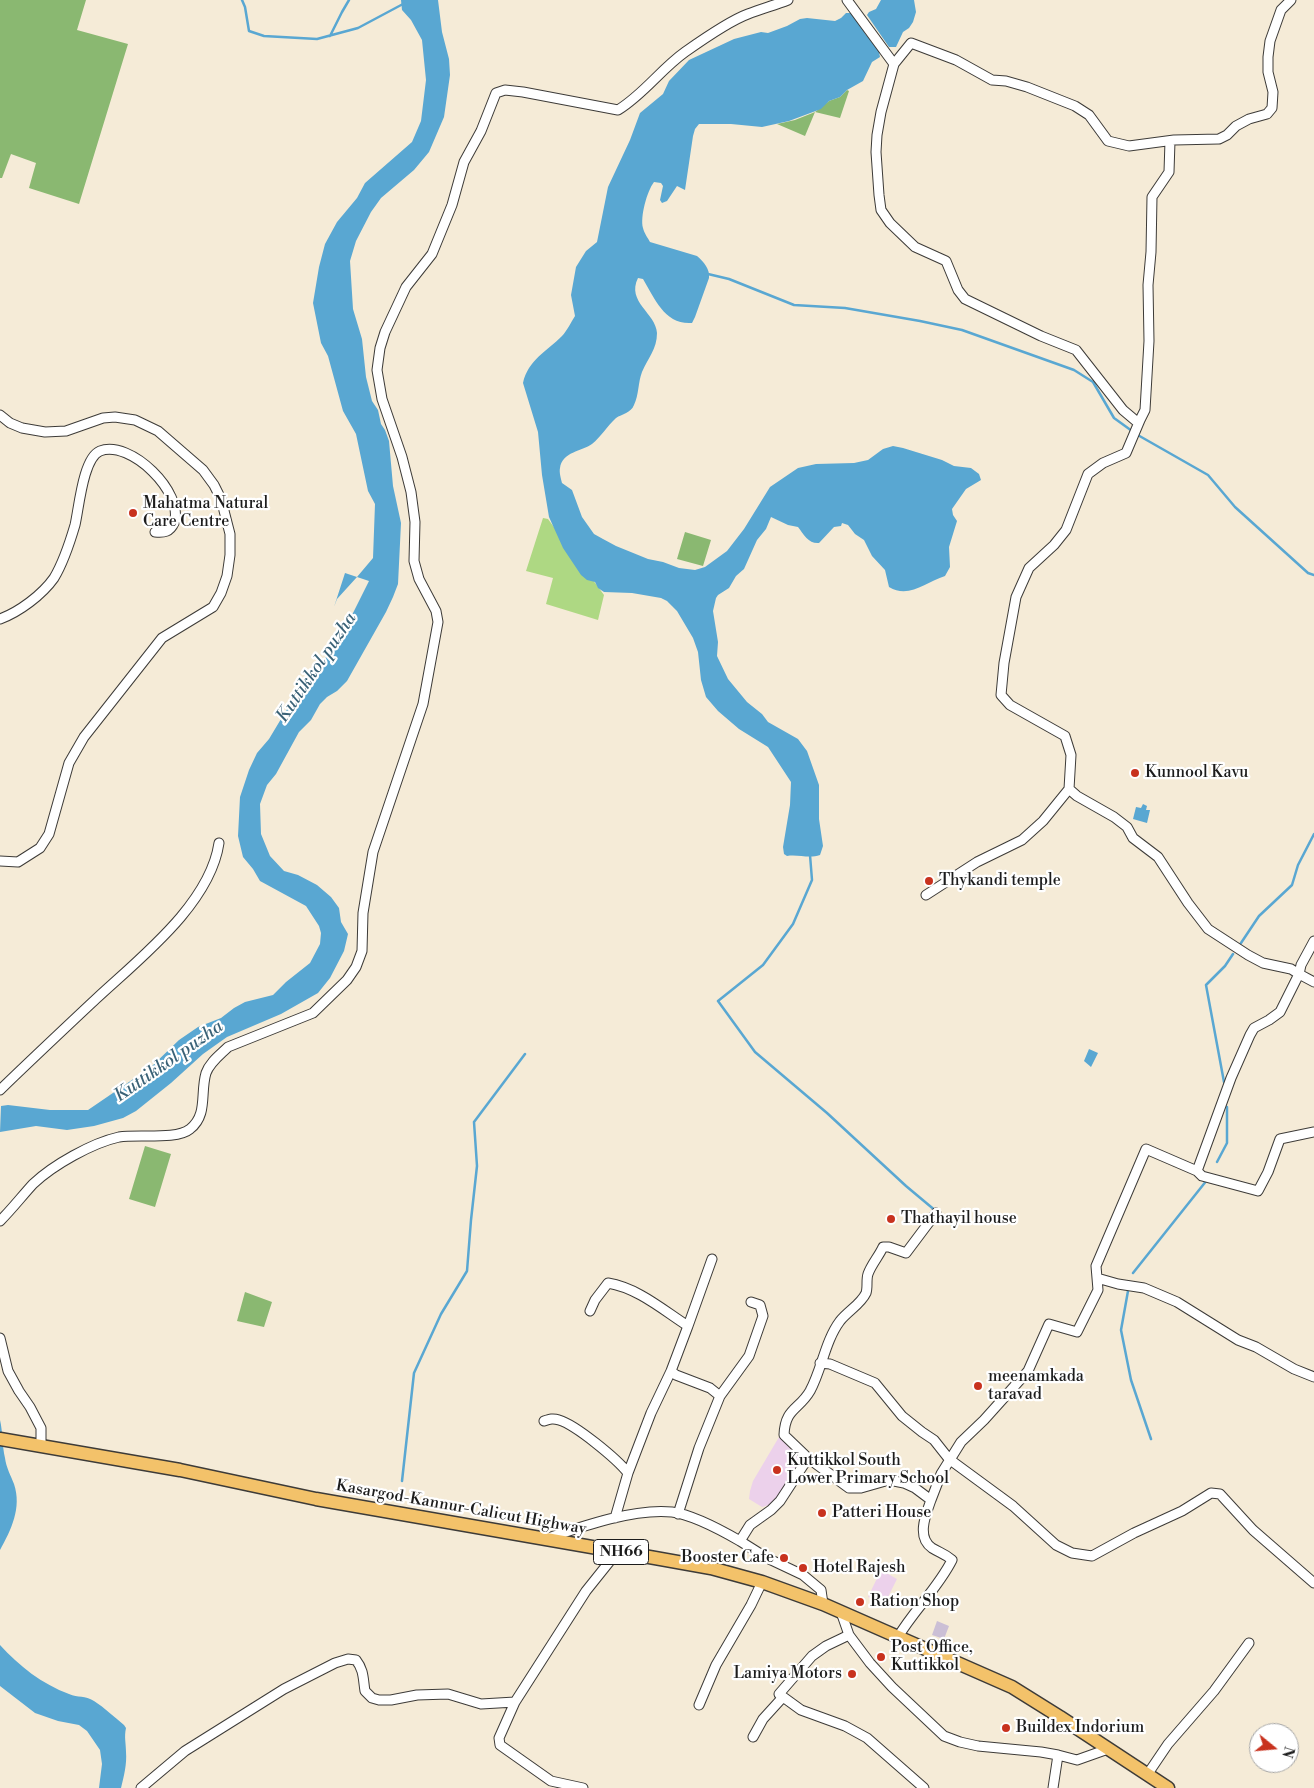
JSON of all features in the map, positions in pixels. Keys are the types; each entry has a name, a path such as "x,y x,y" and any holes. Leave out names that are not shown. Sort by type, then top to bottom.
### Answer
{"highway":[{"name":"Kasargod-Kannur-Calicut Highway","path":"0,1439 180,1470 316,1499 711,1568 762,1582 823,1604 1012,1687 1060,1716 1168,1788"}],"street":[{"path":"0,1221 34,1183 77,1152 118,1137 167,1136 188,1131 199,1121 202,1113 206,1073 211,1064 228,1047 313,1013 346,980 356,967 362,951 364,904 373,852 423,704 438,622 436,611 419,579 414,561 415,522 411,492 402,457 382,398 377,370 380,348 385,332 406,287 432,254 440,237 452,205 464,162 481,131 496,93 505,90 530,93 618,110 685,52 725,26 747,14 788,0"},
{"path":"847,0 894,64"},
{"path":"1139,423 1123,410 1076,350 1041,336 965,299 958,290 950,267 946,262 916,247 890,223 881,210 876,152 880,120 894,64 911,43 956,60 992,80 1006,81 1027,87 1075,106 1089,115 1108,142 1129,146 1170,141 1219,139 1249,119 1267,114 1272,108 1274,92 1268,72 1270,41 1281,10 1291,0"},
{"path":"926,895 977,862 1022,840 1043,822 1069,789 1071,755 1065,736 1010,705 1001,695 1004,663 1016,597 1029,568 1054,545 1066,530 1088,474 1103,463 1126,452 1146,410 1149,341 1148,285 1152,197 1169,172 1170,141"},
{"path":"0,415 10,423 22,428 45,432 66,431 115,416 135,420 158,432 204,470 221,499 230,534 230,555 226,576 214,606 162,638 84,737 69,763 49,834 40,848 18,862 0,861"},
{"path":"0,619 22,608 47,586 55,576 75,524 89,463 98,451 111,449 126,454 153,471 167,489 175,507 174,522 170,530 163,533 156,532"},
{"path":"1069,789 1077,796 1114,817 1127,827 1133,838 1158,857 1188,903 1208,929 1248,956 1263,963 1291,969 1314,982"},
{"path":"0,1090 171,930 206,882 218,852 219,843"},
{"path":"1197,1172 1231,1078 1250,1035 1254,1028 1280,1012 1314,941"},
{"path":"898,1637 909,1618 945,1574 952,1560 944,1553 932,1549 925,1542 923,1535 925,1519 941,1474 961,1442 1028,1371 1049,1324 1078,1332 1098,1290 1096,1266 1146,1149 1202,1176 1258,1191 1268,1172 1280,1139 1314,1132"},
{"path":"931,1500 915,1488 890,1480 861,1488 849,1488 808,1458 784,1436 784,1426 788,1415 808,1394 839,1322 859,1303 867,1292 868,1274 883,1247 889,1247 906,1253 936,1213"},
{"path":"615,1518 628,1473 651,1413 671,1371 712,1259"},
{"path":"1097,1278 1144,1288 1176,1302 1238,1340 1256,1347 1294,1369 1314,1377"},
{"path":"590,1311 594,1300 608,1283 627,1289 688,1326"},
{"path":"678,1514 699,1448 720,1396 749,1356 764,1316 760,1305 751,1302"},
{"path":"0,1338 8,1371 41,1428 36,1444"},
{"path":"820,1363 830,1364 875,1383 902,1416 934,1440 950,1459 1013,1506 1056,1545 1072,1553 1092,1556 1134,1533 1182,1511 1211,1493 1220,1494 1254,1530 1314,1583"},
{"path":"671,1371 676,1375 710,1388 720,1396"},
{"path":"544,1421 552,1418 561,1420 618,1461 628,1473"},
{"path":"740,1541 750,1524 771,1510 780,1501 808,1458"},
{"path":"545,1539 576,1528 615,1518 642,1513 673,1512 713,1527 767,1558 803,1575 820,1590 823,1604"},
{"path":"582,1788 551,1781 500,1745 499,1738 515,1702 586,1591 618,1551"},
{"path":"698,1705 716,1664 751,1605 762,1582"},
{"path":"841,1612 849,1635 892,1686 944,1736 978,1746 1058,1754 1077,1760 1108,1749"},
{"path":"849,1635 839,1638 812,1656 779,1694 801,1710 845,1726 867,1738 924,1788"},
{"path":"1147,1775 1168,1744 1214,1691 1249,1643"},
{"path":"140,1788 185,1751 284,1689 335,1663 348,1659 356,1660 360,1666 364,1674 365,1691 372,1698 391,1700 417,1695 448,1694 481,1704 515,1702"},
{"path":"752,1737 763,1719 783,1697"},
{"path":"1053,1788 1058,1754"}],"shaded area":[{"name":"Kuttikkol South Lower Primary School","path":"779,1437 801,1460 779,1497 769,1505 762,1507 749,1499 750,1491 753,1481"},
{"path":"881,1570 897,1579 885,1603 868,1597"},
{"path":"937,1621 949,1626 944,1639 932,1635"}],"green space":[{"path":"0,0 86,0 77,30 128,44 79,204 29,188 36,163 11,154 2,178 0,178"},
{"path":"847,90 849,91 840,118 815,112 829,101 840,97"},
{"path":"815,112 805,136 777,124 795,120"},
{"path":"543,518 548,519 604,595 598,620 546,604 553,578 526,571"},
{"path":"685,532 711,540 703,566 677,559"},
{"path":"145,1146 171,1154 155,1207 129,1199"},
{"path":"245,1292 272,1302 264,1327 237,1321"}],"water":[{"name":"Kuttikkol puzha","path":"401,0 438,0 442,32 449,59 450,75 444,117 429,152 414,170 381,198 371,212 356,241 350,261 353,309 362,339 366,377 372,401 378,410 381,424 389,441 393,486 401,523 398,584 386,612 347,681 320,704 311,720 299,732 276,774 267,785 260,804 261,834 270,856 284,871 298,875 317,885 331,897 339,908 341,922 348,934 344,951 330,978 318,993 281,1014 227,1037 203,1054 136,1111 123,1118 94,1126 67,1130 36,1126 0,1132 1,1106 8,1105 50,1110 88,1110 151,1067 179,1040 198,1027 221,1018 245,1002 273,995 310,963 320,944 321,933 319,926 306,906 260,881 243,857 238,836 240,797 257,753 269,739 302,684 328,655 345,629 369,581 357,577 373,558 375,504 368,491 356,434 343,411 328,356 321,343 313,303 325,244 337,222 357,198 365,183 412,142 421,121 426,80 422,40 411,20 402,10"},
{"path":"881,0 914,0 916,12 913,22 903,32 896,47 889,47 867,15 876,9"},
{"path":"846,13 853,13 866,35 878,47 880,57 872,62 863,81 847,90 840,97 829,101 821,109 789,121 762,127 731,124 699,124 693,136 685,190 677,186 667,201 662,203 660,200 663,186 661,183 654,182 651,186 642,217 644,230 650,242 697,256 706,266 709,278 692,323 683,323 675,320 662,309 643,279 638,278 635,286 638,301 652,319 657,339 644,367 636,401 631,410 616,418 592,444 564,458 560,470 562,483 572,490 582,517 594,534 616,546 648,559 679,568 695,570 705,567 727,551 744,529 770,487 798,468 816,464 854,463 868,460 883,449 893,446 942,460 954,466 971,468 979,474 981,480 966,489 952,509 957,521 949,547 950,567 945,576 910,590 896,590 889,587 885,570 872,556 864,540 855,534 848,525 842,523 841,526 834,527 819,543 815,543 807,538 798,527 788,525 771,517 766,529 757,540 744,569 736,576 729,588 716,598 713,611 718,642 717,656 728,679 747,702 762,714 768,722 798,739 807,751 819,785 819,819 823,846 820,855 812,857 787,856 784,854 783,847 790,805 791,782 768,747 739,729 718,711 706,697 701,680 698,652 693,638 677,611 661,598 632,593 604,592 598,588 595,582 587,580 581,575 563,548 549,517 542,475 538,432 523,383 529,368 562,336 575,316 571,295 576,267 586,251 597,242 608,187 630,140 640,113 663,94 669,81 689,60 734,39 761,32 768,33 800,19 835,21"},
{"path":"345,573 357,577 337,599 334,607"},
{"path":"1143,804 1147,806 1146,810 1150,810 1147,823 1133,819 1136,807 1141,808"},
{"path":"1089,1049 1098,1053 1091,1067 1084,1061"},
{"path":"0,1420 3,1449 7,1468 14,1484 17,1502 14,1519 0,1550"},
{"path":"0,1645 40,1680 69,1694 91,1699 124,1725 126,1728 126,1761 121,1788 99,1788 102,1764 100,1750 87,1731 79,1725 58,1721 35,1713 0,1686"}],"waterway":[{"path":"242,0 249,31 264,36 317,39 358,28 403,4"},
{"path":"330,36 349,0"},
{"path":"708,274 729,279 794,305 845,308 962,330 1074,370 1093,382 1114,418 1132,431"},
{"path":"1136,434 1208,475 1235,507 1308,573 1314,575"},
{"path":"1241,943 1259,916 1292,885 1298,865 1314,834"},
{"path":"810,855 812,880 793,924 763,965 718,1001 755,1052 827,1113 906,1186 955,1227"},
{"path":"1224,1082 1206,985 1225,966 1233,954"},
{"path":"402,1481 414,1373 441,1314 467,1271 477,1166 474,1122 525,1054"},
{"path":"1217,1162 1227,1143 1227,1107"},
{"path":"1133,1273 1207,1180"},
{"path":"1128,1291 1121,1330 1131,1380 1151,1439"}],"place":[{"name":"Mahatma Natural Care Centre","path":"133,513"},
{"name":"Kunnool Kavu","path":"1135,773"},
{"name":"Thykandi temple","path":"929,881"},
{"name":"Thathayil house","path":"891,1219"},
{"name":"meenamkada taravad","path":"978,1386"},
{"name":"Kuttikkol South Lower Primary School","path":"777,1470"},
{"name":"Patteri House","path":"822,1513"},
{"name":"Booster Cafe","path":"784,1558"},
{"name":"Hotel Rajesh","path":"803,1568"},
{"name":"Ration Shop","path":"860,1602"},
{"name":"Post Office, Kuttikkol","path":"881,1657"},
{"name":"Lamiya Motors","path":"852,1674"},
{"name":"Buildex Indorium","path":"1006,1728"}]}
